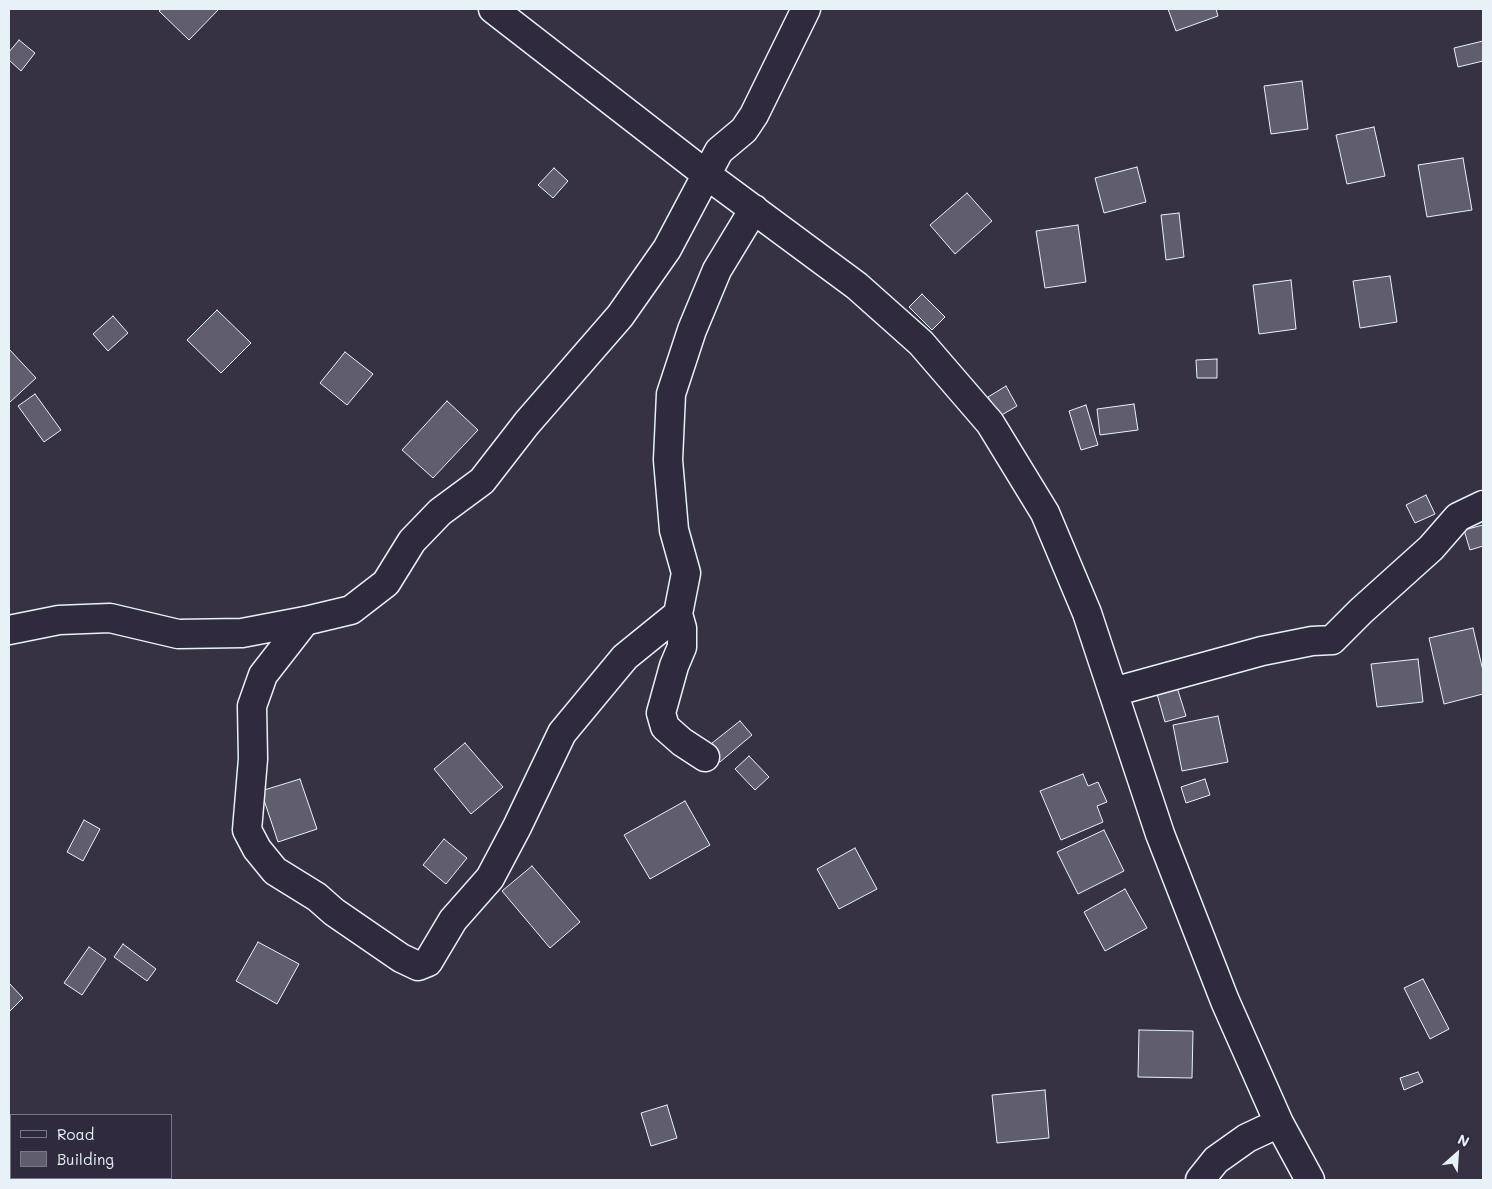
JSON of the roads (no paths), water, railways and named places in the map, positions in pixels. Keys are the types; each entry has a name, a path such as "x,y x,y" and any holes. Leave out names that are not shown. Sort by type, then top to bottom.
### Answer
{"street":[{"path":"493,9 707,175 857,286 921,343 990,423 1045,514 1087,613 1160,834 1225,1001 1279,1123 1310,1180"},
{"path":"9,630 58,620 110,618 178,634 242,633 351,610 386,583 412,541 440,512 482,481 527,423 620,316 667,249 719,151 744,130 754,115 806,9"},
{"path":"705,757 682,742 665,727 661,713 674,666 682,647 682,628 678,614 686,573 674,530 668,460 670,394 692,330 717,270 754,209"},
{"path":"1113,692 1262,650 1312,641 1332,640 1361,611 1431,548 1458,517 1483,505"},
{"path":"304,621 264,675 252,706 253,759 247,830 257,849 276,871 318,897 334,912 401,958 418,966 428,962 453,920 490,878 562,733 624,657 678,614"},
{"path":"1200,1180 1216,1160 1247,1138 1279,1123"}]}
